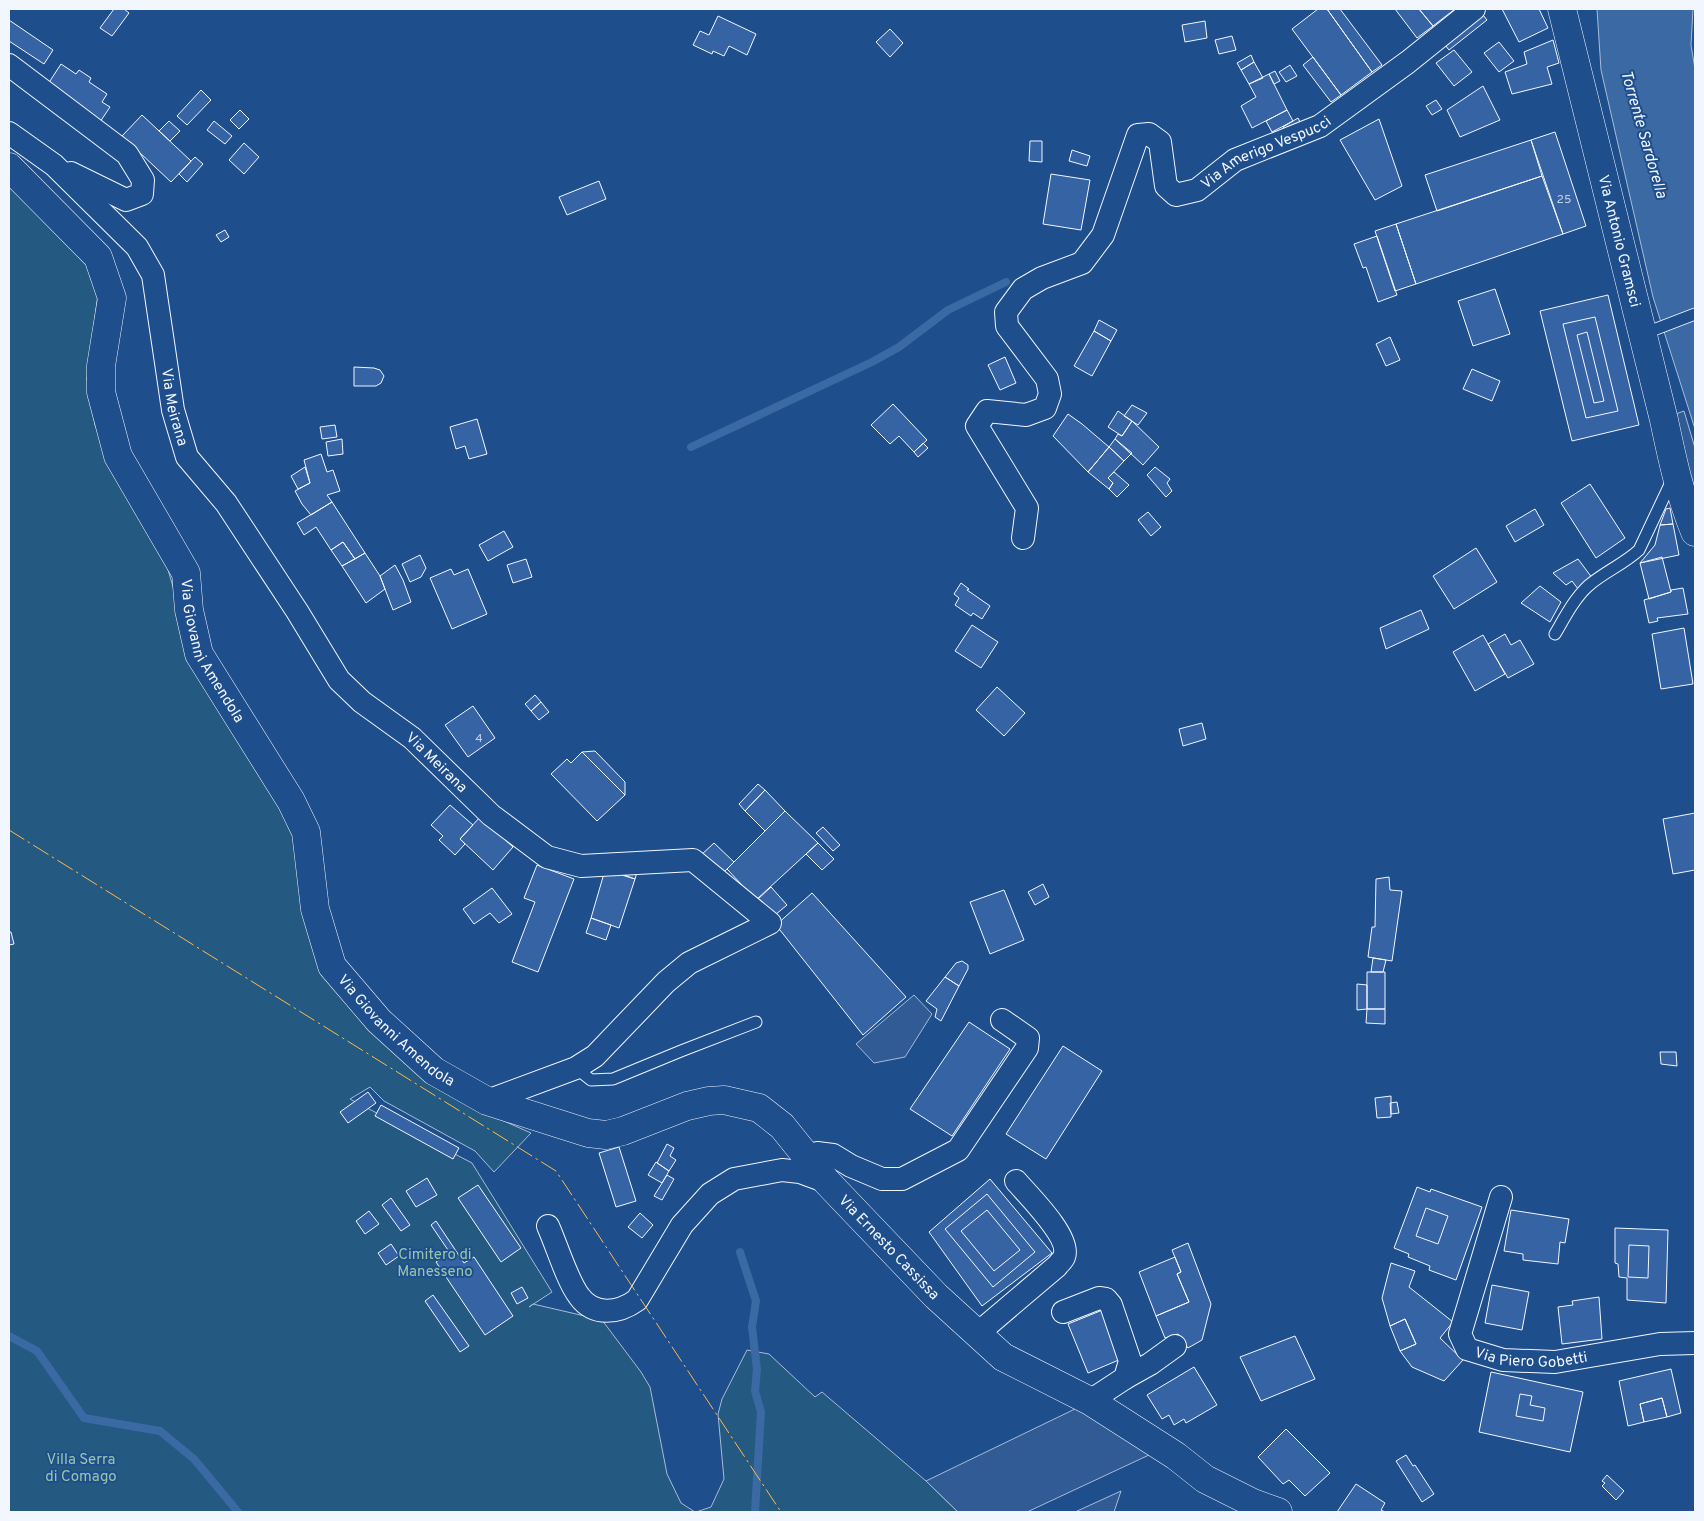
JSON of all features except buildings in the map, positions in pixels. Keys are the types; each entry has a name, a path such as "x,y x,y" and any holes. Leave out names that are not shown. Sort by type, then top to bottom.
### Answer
{"street":[{"name":"Via Amerigo Vespucci","path":"1023,538 1027,508 977,426 987,411 1026,415 1045,408 1050,394 1047,379 1007,326 1006,312 1023,289 1042,278 1082,263 1103,235 1138,135 1150,134 1160,142 1166,186 1176,196 1197,190 1235,160 1320,126 1408,62 1474,9"},
{"name":"Via Antonio Gramsci","path":"1562,9 1649,331 1676,472 1695,532"},
{"name":"Via Meirana","path":"9,64 127,154 143,180 142,194 126,200 54,165"},
{"name":"Via Meirana","path":"9,133 54,165 137,247 153,275 173,410 187,457 226,503 297,610 339,680 362,702 412,738 491,814 547,857 581,866 693,860 770,923 689,963 666,982 595,1056 576,1068 486,1101"},
{"name":"Via Giovanni Amendola","path":"9,167 98,257 112,298 101,366 101,392 118,456 186,573 189,610 199,654 292,801 306,832 315,909 332,966 379,1021 434,1071 486,1101"},
{"path":"806,1156 817,1153 833,1154 851,1166 882,1179 902,1179 958,1150 1027,1048 1028,1038 1002,1020"},
{"name":"Via Ernesto Cassissa","path":"486,1101 588,1133 606,1135 622,1131 687,1106 709,1101 731,1101 759,1108 782,1126 827,1182 936,1296 1002,1357 1090,1401 1176,1456 1205,1479 1253,1503 1278,1512"},
{"path":"548,1226 573,1287 580,1298 590,1306 602,1311 614,1311 626,1308 637,1300 682,1224 710,1194 734,1179 782,1170 800,1172 827,1182"},
{"path":"977,1334 1057,1266 1065,1256 1064,1243 1057,1230 1016,1181"},
{"name":"Via Piero Gobetti","path":"1501,1197 1460,1334 1467,1349 1503,1360 1555,1362 1660,1344 1695,1343"},
{"path":"1063,1312 1099,1298 1106,1299 1111,1305 1130,1361 1125,1378"},
{"path":"1090,1401 1150,1364 1175,1346"}],"lane":[{"path":"1649,331 1695,314"},
{"path":"1555,634 1568,612 1588,586 1631,558 1639,550 1676,472"},
{"path":"576,1068 591,1080 613,1080 756,1022"}],"green space":[{"path":"9,181 83,256 99,286 87,379 95,425 119,485 164,556 186,631 295,804 314,947 470,1106 531,1133 494,1172 475,1151 384,1101 370,1087 350,1099 472,1163 552,1292 533,1304 602,1320 641,1372 650,1387 667,1474 681,1503 695,1512 9,1512"},
{"path":"747,1350 769,1354 815,1397 822,1392 926,1481 958,1512 696,1512 711,1507 724,1479 718,1414 722,1399"}],"shaded area":[{"path":"1684,411 1695,448 1695,502 1673,415"},
{"path":"914,995 932,1014 905,1057 874,1063 856,1044"},
{"path":"1077,1408 1114,1427 1149,1455 1027,1512 958,1512 926,1481"},
{"path":"1121,1491 1114,1512 1075,1512"}],"water":[{"name":"Torrente Sardorella","path":"1597,9 1693,9 1691,45 1695,69 1695,429 1653,297 1601,70"}],"waterway":[{"path":"691,447 872,362 899,347 948,310 1006,282"},
{"path":"740,1252 756,1301 752,1327 757,1369 755,1391 761,1412 755,1512"},
{"path":"9,1336 37,1351 84,1418 160,1431 194,1459 238,1512"}],"power":[{"path":"9,830 556,1171 781,1512"}],"park label":[{"name":"Cimitero di Manesseno","path":"435,1262"},
{"name":"Villa Serra di Comago","path":"81,1468"}]}
